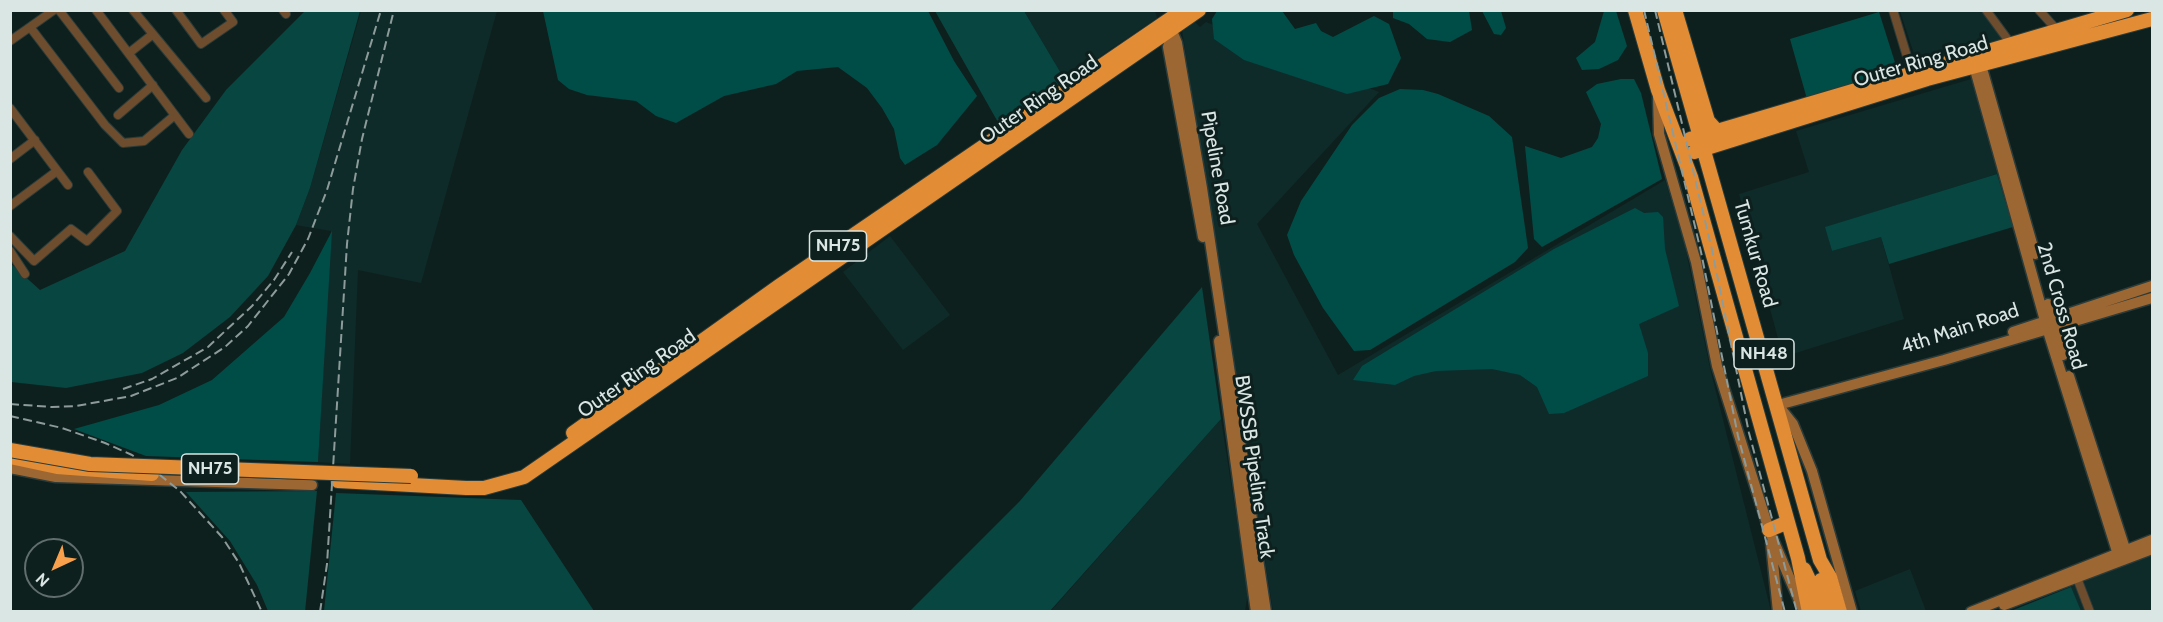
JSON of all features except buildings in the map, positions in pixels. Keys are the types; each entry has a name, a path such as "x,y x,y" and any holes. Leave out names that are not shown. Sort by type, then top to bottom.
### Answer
{"highway":[{"name":"Outer Ring Road","path":"10,457 88,471 411,480 483,481 506,477 528,466 779,286 1175,18 1199,10"},
{"name":"Tumkur Road","path":"1635,10 1658,90 1681,149 1706,230 1788,522"},
{"name":"Tumkur Road","path":"1664,10 1820,560 1830,577 1840,612"},
{"path":"1675,10 1708,121 1718,132"},
{"name":"Outer Ring Road","path":"1701,143 1718,132 2057,30 2103,14 2127,10"},
{"name":"Outer Ring Road","path":"1701,143 2152,19"},
{"path":"1665,107 1690,101"},
{"path":"1681,149 1701,143"},
{"name":"Outer Ring Road","path":"10,450 90,464 411,480"},
{"path":"1769,531 1788,522"},
{"name":"NH48","path":"1788,522 1809,612"},
{"path":"1798,558 1812,586 1819,612"},
{"path":"1820,560 1821,578 1830,612"}],"street":[{"path":"10,41 54,10"},
{"path":"59,10 119,88"},
{"path":"96,10 189,134"},
{"path":"133,10 206,98"},
{"path":"176,10 201,44 233,22 224,10"},
{"path":"1893,10 1912,73"},
{"path":"1986,10 2011,44"},
{"path":"2039,10 2057,30"},
{"name":"Pipeline Road","path":"1175,18 1168,46 1177,72 1225,330 1266,612"},
{"path":"30,27 105,125 123,143 144,141 176,115"},
{"path":"129,53 153,34"},
{"name":"2nd Cross Road","path":"1978,65 2049,323 2123,556"},
{"name":"Pipeline Road","path":"1177,72 1217,328"},
{"path":"118,114 153,85"},
{"path":"1658,90 1659,134 1696,262 1717,366 1769,531 1804,612"},
{"path":"10,108 68,185"},
{"path":"10,159 35,140"},
{"path":"10,206 57,171"},
{"path":"10,236 34,261 71,229 87,241 117,212 88,172"},
{"path":"10,250 25,274"},
{"name":"4th Main Road","path":"2049,323 2152,286"},
{"name":"4th Main Road","path":"1777,402 2049,323 2152,298"},
{"name":"BWSSB Pipeline Track","path":"1217,328 1256,612"},
{"path":"1777,402 1793,424 1812,471 1852,612"},
{"path":"10,468 68,477 312,485"},
{"path":"1769,531 1778,612"},
{"path":"1989,612 2077,578 2152,540"},
{"path":"1971,612 2123,556 2152,549"},
{"path":"2077,578 2090,612"}],"shaded area":[{"path":"305,11 360,11 310,188 296,225 268,276 230,317 183,353 142,373 66,388 11,382 10,263 40,290 125,251 182,150 226,90"},
{"path":"361,11 497,11 421,283 358,270 350,464 318,462 331,231 296,225 310,188"},
{"path":"543,11 928,11 954,61 977,96 937,145 905,165 900,158 894,129 882,108 867,88 838,67 797,71 776,84 724,96 676,123 656,116 636,101 587,95 569,89 558,80"},
{"path":"935,11 1024,11 1065,80 999,124"},
{"path":"1024,11 1155,11 1157,18 1065,80"},
{"path":"1217,11 1282,11 1295,29 1316,23 1321,31 1333,37 1374,16 1389,24 1401,58 1388,84 1347,94 1244,60 1214,39 1212,19"},
{"path":"1393,11 1469,11 1472,30 1450,42 1427,39 1409,24 1393,18"},
{"path":"1482,11 1501,11 1506,28 1501,35 1494,34"},
{"path":"1604,11 1616,11 1627,46 1618,60 1599,69 1582,70 1576,58 1595,42"},
{"path":"1900,11 1981,11 2002,39 1917,63"},
{"path":"1879,12 1898,72 1807,99 1790,39"},
{"path":"1194,21 1200,27 1206,22 1379,92 1257,224 1338,375 1665,180 1684,241 1710,368 1771,611 1273,611 1182,30"},
{"path":"1634,79 1641,93 1662,179 1542,247 1534,239 1525,146 1561,158 1592,147 1598,138 1601,124 1586,92 1597,84"},
{"path":"1971,79 1997,174 1826,227 1832,251 1881,237 1904,319 1783,357 1739,194 1809,172 1796,131"},
{"path":"1400,89 1423,90 1438,94 1489,116 1512,137 1528,248 1515,262 1370,350 1354,351 1323,308 1294,255 1287,235 1301,201 1352,125 1379,98"},
{"path":"1997,174 2013,227 1889,264 1881,237 1832,251 1825,227"},
{"path":"1635,208 1644,213 1658,212 1663,217 1665,249 1679,306 1639,324 1648,353 1648,376 1564,413 1549,414 1537,387 1520,375 1492,369 1436,371 1414,376 1395,385 1353,380 1362,366 1554,249"},
{"path":"332,231 318,462 146,456 74,429 159,405 212,380 284,317"},
{"path":"890,236 950,315 903,350 843,272"},
{"path":"1202,287 1221,419 1050,611 910,611 1019,502"},
{"path":"1221,419 1248,592 1245,611 1050,612"},
{"path":"317,491 305,612 268,611 257,585 230,541 186,492"},
{"path":"336,493 521,500 594,611 324,611"},
{"path":"2152,554 2152,611 2011,611"},
{"path":"1910,569 1926,611 1861,611 1855,591"},
{"path":"2071,587 2081,611 2011,611"}],"railway":[{"path":"10,404 76,406 131,396 177,378 225,347 248,326 289,274 308,239 327,190 381,10"},
{"path":"320,612 327,564 347,244 353,189 362,139 394,10"},
{"path":"1644,10 1701,252 1738,436 1785,612"},
{"path":"1655,10 1712,250 1749,433 1797,612"},
{"path":"123,389 152,379 208,347 252,306 274,280 292,252"},
{"path":"10,416 62,428 105,443 132,455 151,468 180,491 222,537 239,563 262,612"}]}
